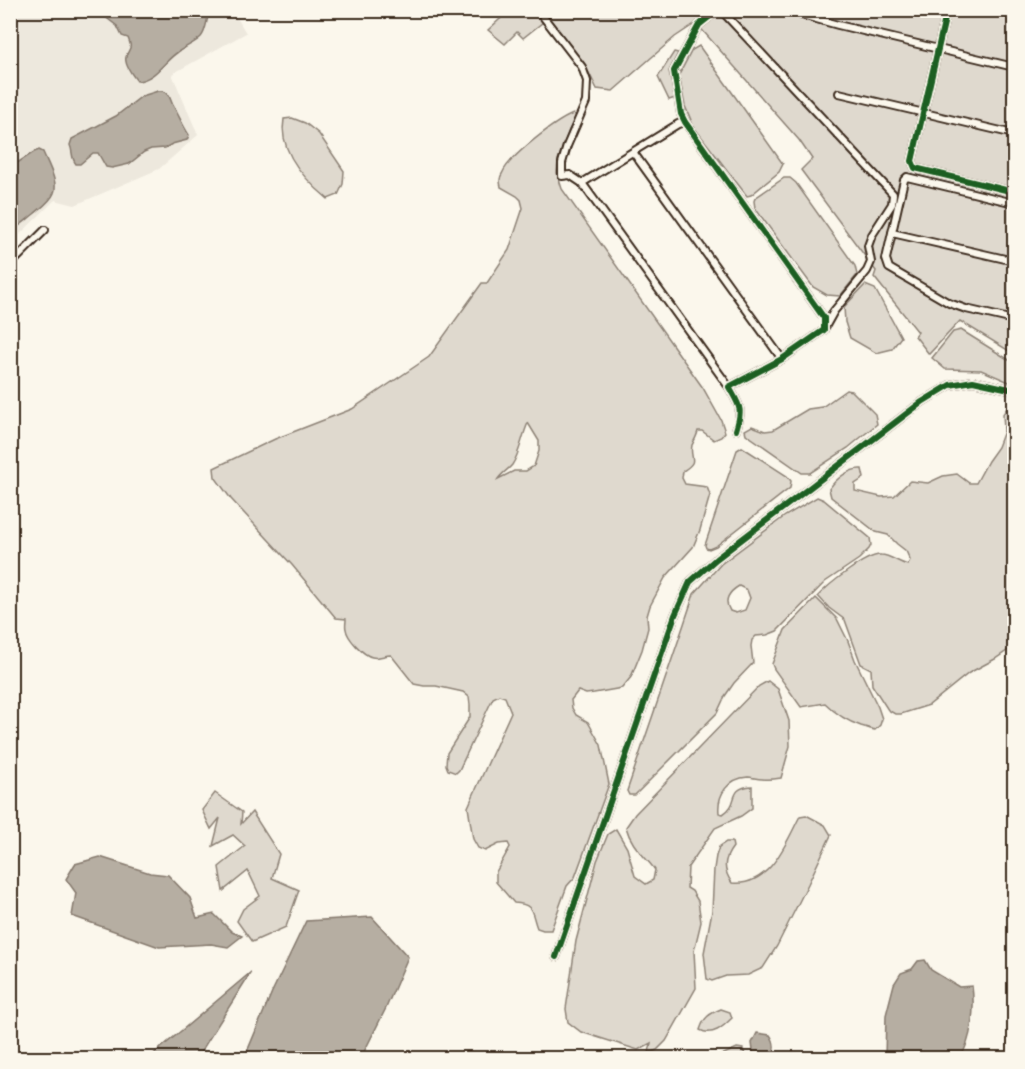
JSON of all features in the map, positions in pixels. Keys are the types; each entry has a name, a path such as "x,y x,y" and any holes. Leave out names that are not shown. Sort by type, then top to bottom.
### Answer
{"street":[{"path":"538,10 582,67 587,81 586,102 567,146 562,163 562,176 570,175 582,183 729,387 741,407 736,430"},
{"path":"729,387 783,359 824,330 834,311 867,271 871,262 868,246 872,235 892,204 893,194 719,10 699,26 674,71 681,114 824,318 824,330"},
{"path":"784,10 1014,67"},
{"path":"947,10 912,161 915,168 1014,192"},
{"path":"839,93 1014,134"},
{"path":"582,183 678,124 685,122"},
{"path":"633,152 783,359"},
{"path":"1014,203 907,177 904,180 886,259 889,268 950,303 1014,320"},
{"path":"10,265 45,230"},
{"path":"892,233 1014,261"},
{"path":"556,957 675,615 690,582 724,553 922,402 950,385 973,381 1014,390"}],"shaded area":[{"path":"105,10 210,11 201,37 173,56 149,77 137,81 126,63 130,47 128,38 122,36 117,26 104,16"},
{"path":"510,10 1014,11 1014,354 960,321 929,354 915,336 918,332 874,277 876,271 801,170 812,159 799,140 696,23 675,37 613,91 597,89 589,73 547,19 523,38 517,32 505,44 488,30"},
{"path":"11,11 233,11 246,33 172,74 198,135 159,169 75,205 55,200 11,243"},
{"path":"699,46 783,164 779,172 751,195 747,196 694,127 685,106 679,75 692,50"},
{"path":"674,52 678,53 669,71 675,98 669,100 658,77"},
{"path":"165,91 169,96 189,135 187,140 165,148 151,149 129,164 112,168 106,167 98,153 93,153 80,164 76,164 70,145 72,139 116,116 142,96"},
{"path":"576,115 558,160 557,173 562,189 703,388 725,432 714,440 702,431 698,431 692,445 693,462 683,471 682,478 685,484 707,487 710,495 693,547 665,578 650,606 647,616 648,628 631,677 622,688 586,694 578,691 571,700 576,715 588,722 601,745 609,784 575,877 567,886 551,930 543,930 537,928 529,907 514,903 496,882 496,872 510,847 508,843 499,844 485,851 478,848 473,839 468,807 511,712 505,697 499,695 493,698 459,770 456,773 448,770 447,753 470,717 469,697 463,692 414,684 391,655 368,656 360,650 347,633 346,619 336,618 292,565 231,499 215,477 214,468 275,439 352,409 429,357 482,283 487,283 509,250 523,208 517,196 501,187 501,176 506,167 523,149 565,118","holes":["528,423 539,441 539,451 534,466 526,471 514,471 498,479 515,460"]},
{"path":"292,118 305,123 319,134 344,171 343,184 338,195 328,199 295,164 285,142 283,131 284,119"},
{"path":"39,150 43,152 52,172 55,184 54,193 43,207 11,230 11,167"},
{"path":"784,178 790,178 796,183 855,266 857,275 840,296 827,295 813,287 755,208 755,198"},
{"path":"865,285 875,289 901,337 892,349 876,353 850,338 845,322 844,307"},
{"path":"961,330 1014,363 1014,382 981,370 945,369 932,358 953,332"},
{"path":"846,390 852,391 875,414 877,424 848,448 810,473 802,473 746,434 745,430 752,426 765,431 773,430 808,409 822,407"},
{"path":"1013,402 1014,646 969,673 929,705 895,714 888,710 872,685 871,669 861,664 845,620 818,596 866,559 884,555 908,565 910,560 906,551 888,535 876,532 831,497 829,489 843,475 857,469 862,469 864,478 855,484 855,491 881,497 894,496 910,481 928,483 943,476 957,474 969,483 976,483 998,447 1004,431 1003,414"},
{"path":"742,447 787,476 791,481 790,488 716,546 706,548 705,545 737,450"},
{"path":"817,497 824,500 870,538 871,545 859,559 825,582 777,631 756,636 752,640 753,663 734,683 717,713 635,795 629,795 627,791 694,594 721,564 785,516","holes":["739,586 747,590 750,598 745,610 736,613 730,611 727,600 732,591"]},
{"path":"816,598 837,619 878,707 882,719 875,730 846,719 825,703 801,707 774,669 772,664 785,630"},
{"path":"768,681 778,689 789,721 790,746 781,778 741,778 725,789 720,800 719,813 723,814 728,810 739,790 752,786 752,808 741,816 715,828 688,867 687,888 692,891 698,901 701,922 694,951 696,988 666,1041 657,1050 649,1053 651,1043 638,1050 581,1032 568,1022 566,1009 576,941 597,861 608,834 616,829 627,848 635,876 646,884 653,880 655,870 634,845 626,827 635,814 759,686"},
{"path":"215,793 242,812 241,824 252,812 279,854 272,878 299,890 286,927 252,942 237,921 243,909 260,896 248,871 223,891 219,867 245,846 233,835 213,846 220,818 211,829 202,810"},
{"path":"806,815 825,825 831,835 777,946 763,968 748,975 726,976 712,981 707,979 704,953 712,911 714,869 719,847 726,842 732,842 733,847 727,856 725,865 732,883 757,878 775,861 800,816"},
{"path":"100,857 150,873 168,875 190,898 197,918 214,914 232,932 242,936 228,947 211,944 159,947 72,916 76,893 66,879 75,864"},
{"path":"372,917 408,957 361,1058 243,1058 306,921"},
{"path":"925,960 931,970 959,987 972,986 972,1024 964,1051 960,1058 885,1058 886,1015 894,984 901,973 912,969 918,961"},
{"path":"251,972 197,1058 149,1058"},
{"path":"721,1009 730,1012 732,1018 713,1032 700,1030 708,1016"},
{"path":"757,1033 770,1035 772,1038 774,1046 771,1058 754,1058 752,1043"},
{"path":"737,1048 743,1049 746,1058 715,1058"}],"cycle path":[{"path":"718,10 699,25 674,71 681,114 824,318 824,330 782,359 729,387 739,408 736,430"},
{"path":"947,10 912,161 915,168 1014,192"},
{"path":"556,957 675,615 690,582 716,559 922,402 950,385 973,381 1014,390"}]}
